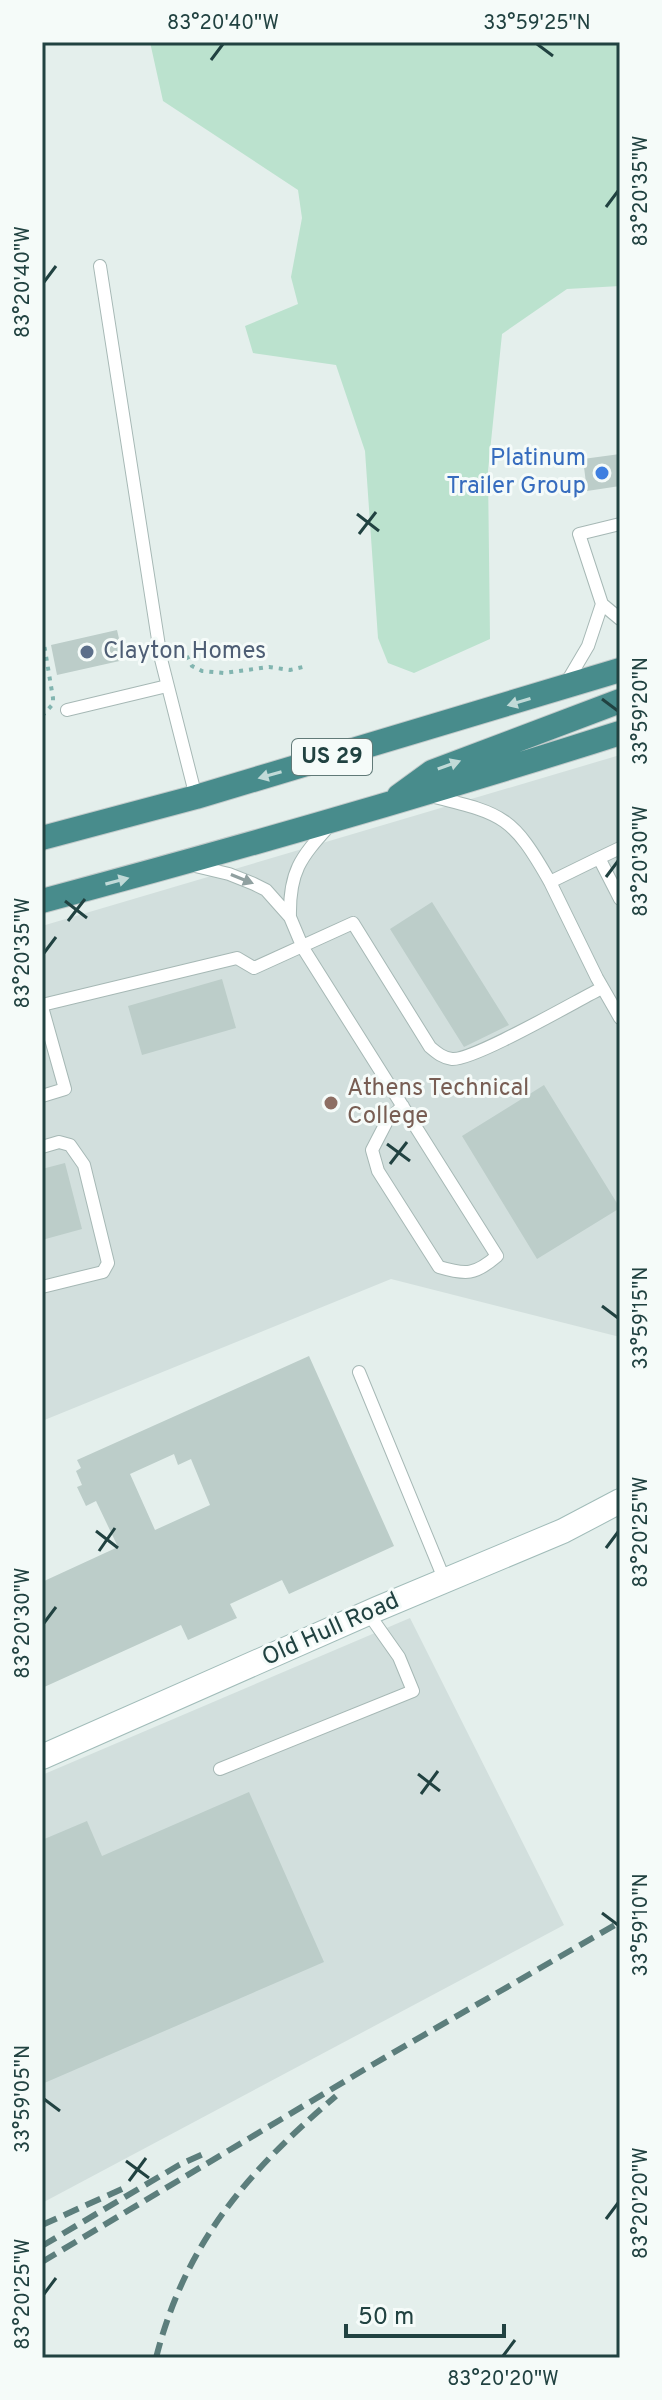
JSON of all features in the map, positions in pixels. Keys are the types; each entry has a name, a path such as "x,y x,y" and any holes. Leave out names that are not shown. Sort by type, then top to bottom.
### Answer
{"highway":[{"name":"US 29","path":"42,838 196,797 620,670"},
{"path":"384,806 432,772 620,701"},
{"name":"US 29","path":"42,901 334,821 620,733"}],"main road":[{"name":"Old Hull Road","path":"42,1757 563,1531 620,1501"}],"lane":[{"path":"100,266 161,659 196,797"},
{"path":"620,524 579,534 602,604 620,619"},
{"path":"562,689 588,646 602,604"},
{"path":"67,710 167,686"},
{"path":"425,794 495,814 528,843 620,1018"},
{"path":"290,917 289,894 296,868 334,821"},
{"path":"550,882 620,848"},
{"path":"599,858 620,899"},
{"path":"183,863 229,874 266,890 290,917 303,948 403,1106 497,1256 483,1269 462,1274 439,1267 378,1171 372,1150 387,1121 403,1106"},
{"path":"42,1096 65,1089 42,1006 237,958 254,968 353,923 430,1047 442,1056 453,1059 486,1048 602,988"},
{"path":"42,1147 59,1142 70,1145 84,1165 108,1263 103,1272 42,1287"},
{"path":"359,1372 445,1581"},
{"path":"220,1769 413,1691 399,1657 368,1613"}],"path":[{"path":"42,716 53,704 44,644"},
{"path":"182,647 192,666 202,671 224,673 269,667 290,670 303,667"}],"shaded area":[{"name":"Athens Technical College","path":"620,755 620,1337 391,1279 42,1421 42,926"},
{"path":"410,1618 564,1925 42,2203 42,1775"}],"green space":[{"path":"150,42 620,42 620,286 567,289 502,334 488,471 490,639 414,673 388,663 378,638 365,451 336,365 253,353 245,326 298,304 291,277 302,218 298,190 163,101"}],"building":[{"name":"Platinum Trailer Group","path":"620,454 620,486 587,491 583,459"},
{"name":"Clayton Homes","path":"117,630 124,660 57,675 51,645"},
{"path":"432,902 509,1025 464,1047 390,929"},
{"path":"222,979 236,1028 142,1055 128,1006"},
{"path":"544,1085 620,1208 537,1259 462,1136"},
{"path":"65,1163 82,1229 42,1240 42,1169"},
{"path":"309,1356 394,1546 289,1594 282,1580 230,1604 237,1618 188,1640 181,1625 42,1688 42,1582 118,1547 96,1501 86,1506 77,1487 82,1485 76,1471 81,1468 77,1460","holes":["174,1454 178,1465 191,1459 210,1505 155,1530 130,1474"]},
{"path":"249,1792 324,1962 42,2084 42,1840 87,1821 102,1856"}],"railway":[{"path":"42,2262 372,2065 620,1922"},
{"path":"156,2358 168,2317 202,2244 224,2212 275,2152 336,2096"},
{"path":"42,2246 203,2154"},
{"path":"42,2225 122,2189"}],"place":[{"name":"Platinum Trailer Group","path":"602,473"},
{"name":"Clayton Homes","path":"87,652"},
{"name":"Athens Technical College","path":"331,1103"}]}
